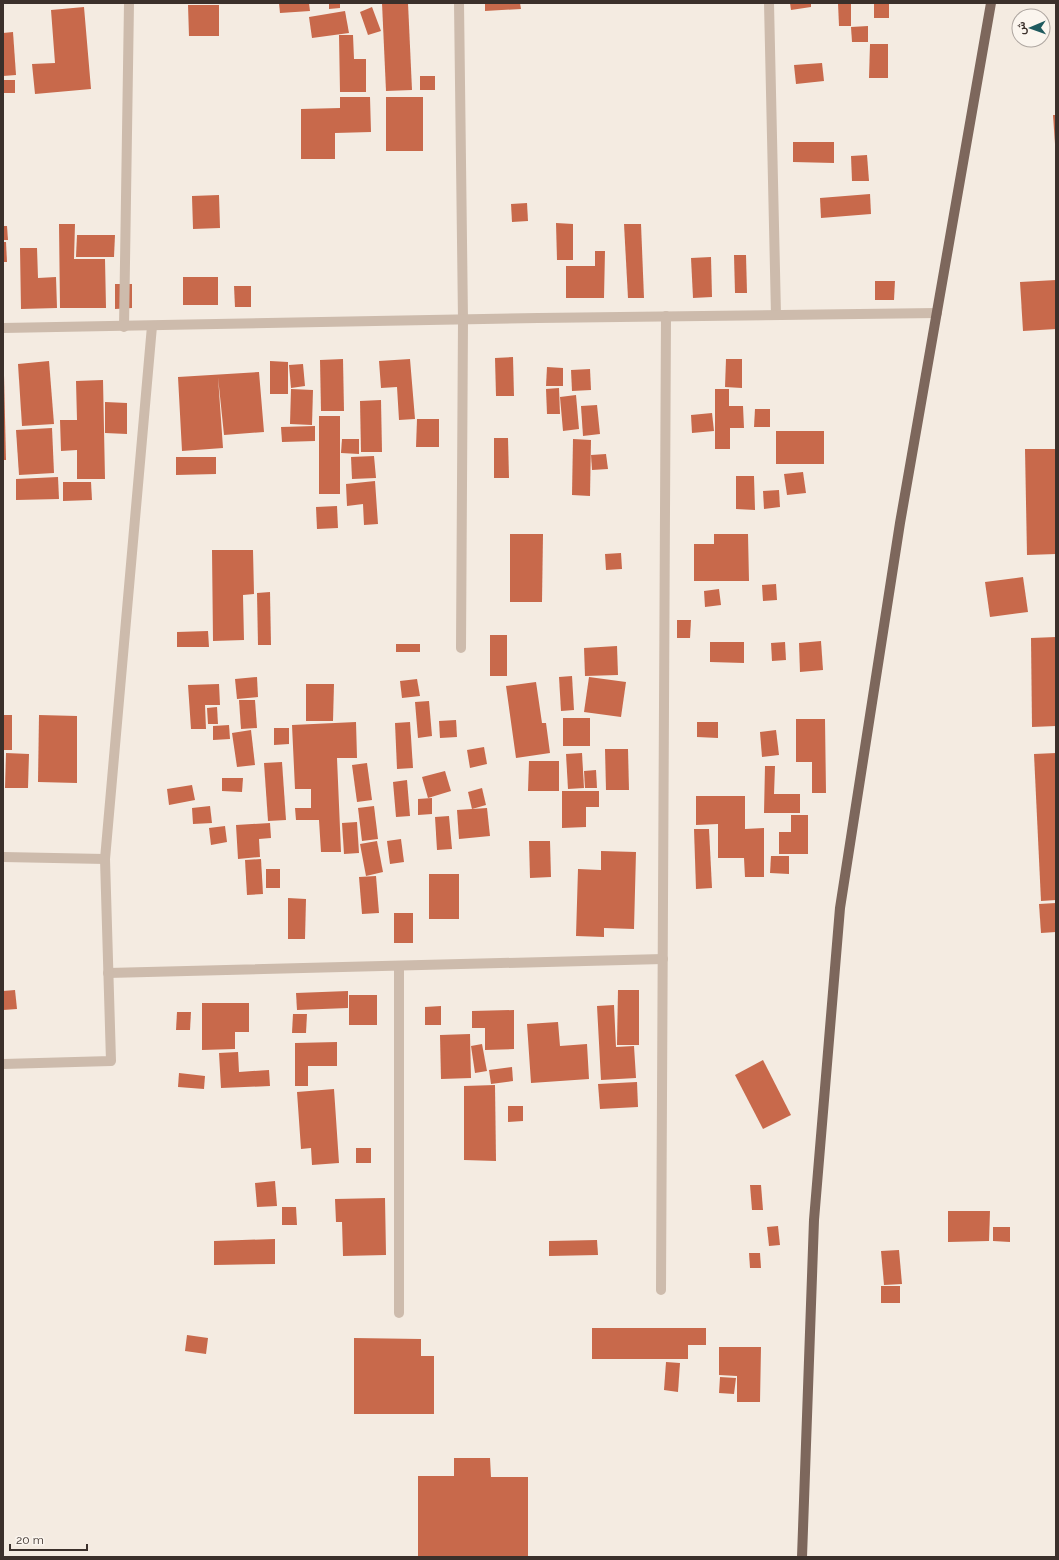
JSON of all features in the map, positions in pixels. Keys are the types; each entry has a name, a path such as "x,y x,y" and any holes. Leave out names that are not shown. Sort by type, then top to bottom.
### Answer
{"main road":[{"path":"802,1557 814,1220 840,908 900,523 991,3"}],"street":[{"path":"124,327 129,3"},
{"path":"459,3 464,320 461,648"},
{"path":"769,3 776,315"},
{"path":"3,328 666,316 937,313"},
{"path":"661,1290 666,316"},
{"path":"3,1064 111,1061 105,859 152,326"},
{"path":"3,857 105,859"},
{"path":"108,973 663,959"},
{"path":"399,966 399,1313"}],"building":[{"path":"279,3 309,3 310,11 280,13"},
{"path":"329,3 340,3 340,8 329,9"},
{"path":"382,3 408,3 412,90 386,91"},
{"path":"485,3 520,3 521,9 485,11"},
{"path":"790,3 811,3 811,7 791,10"},
{"path":"838,3 851,3 851,26 839,26"},
{"path":"874,3 889,3 889,18 874,18"},
{"path":"188,5 219,5 219,36 189,36"},
{"path":"84,7 91,89 35,94 32,64 55,63 51,10"},
{"path":"372,7 381,31 368,35 360,12"},
{"path":"345,11 349,33 312,38 309,17"},
{"path":"868,26 868,42 852,42 851,27"},
{"path":"13,32 16,75 3,76 3,33"},
{"path":"339,35 353,35 354,59 366,59 366,92 340,92"},
{"path":"870,44 888,44 888,78 869,78"},
{"path":"822,63 824,81 796,84 794,65"},
{"path":"420,76 435,76 435,90 420,90"},
{"path":"3,80 15,80 15,93 3,93"},
{"path":"340,97 370,97 371,132 335,133 335,159 301,159 301,109 340,108"},
{"path":"386,97 423,97 423,151 386,151"},
{"path":"1053,115 1056,115 1056,144 1055,144"},
{"path":"793,142 834,142 834,163 793,162"},
{"path":"867,155 869,181 852,181 851,156"},
{"path":"870,194 871,214 821,218 820,198"},
{"path":"219,195 220,228 193,229 192,196"},
{"path":"527,203 528,221 512,222 511,204"},
{"path":"556,223 573,224 573,260 557,260"},
{"path":"59,224 75,224 74,259 105,259 106,308 60,308"},
{"path":"624,224 641,224 644,298 628,298"},
{"path":"3,226 7,226 8,240 3,240"},
{"path":"77,235 115,235 114,257 76,257"},
{"path":"3,242 6,242 7,262 3,262"},
{"path":"20,248 37,248 38,278 56,277 57,308 21,309"},
{"path":"595,251 605,251 604,298 566,298 566,266 595,266"},
{"path":"734,255 746,255 747,293 735,293"},
{"path":"711,257 712,297 693,298 691,258"},
{"path":"183,277 218,277 218,305 183,305"},
{"path":"1056,280 1056,329 1023,331 1020,282"},
{"path":"875,281 895,281 894,300 875,300"},
{"path":"115,284 132,284 132,308 115,309"},
{"path":"234,286 251,286 251,307 235,307"},
{"path":"513,357 514,396 496,396 495,358"},
{"path":"343,359 344,411 321,411 320,360"},
{"path":"410,359 415,419 399,420 397,387 381,388 379,361"},
{"path":"726,359 742,359 742,388 725,387"},
{"path":"49,361 54,424 22,426 18,364"},
{"path":"270,361 288,362 288,394 270,394"},
{"path":"303,364 305,386 291,388 289,365"},
{"path":"547,367 563,368 563,386 546,386"},
{"path":"590,369 591,390 572,391 571,370"},
{"path":"259,372 264,432 224,435 218,377 223,448 182,451 178,377"},
{"path":"4,375 6,460 3,460"},
{"path":"103,380 105,479 77,479 77,450 61,451 60,420 77,420 76,381"},
{"path":"559,388 560,414 547,414 546,389"},
{"path":"291,389 313,390 312,425 290,424"},
{"path":"715,389 729,389 729,406 743,406 744,428 730,428 730,449 715,449"},
{"path":"576,395 579,429 563,431 560,397"},
{"path":"381,400 382,452 361,452 360,401"},
{"path":"105,402 127,403 127,434 105,433"},
{"path":"597,405 600,434 583,436 581,406"},
{"path":"755,409 770,409 770,427 754,427"},
{"path":"712,413 714,431 692,433 691,415"},
{"path":"319,416 340,416 340,494 319,494"},
{"path":"417,419 439,419 439,447 416,447"},
{"path":"315,426 315,441 282,442 281,427"},
{"path":"52,428 54,473 19,475 16,430"},
{"path":"776,431 824,431 824,464 776,464"},
{"path":"494,438 508,438 509,478 494,478"},
{"path":"342,439 359,439 359,454 341,453"},
{"path":"573,439 591,440 590,496 572,495"},
{"path":"1025,449 1056,449 1056,554 1027,555"},
{"path":"606,454 608,469 592,470 591,455"},
{"path":"374,456 376,478 352,479 351,457"},
{"path":"176,457 216,457 216,474 176,475"},
{"path":"803,472 806,493 787,495 784,474"},
{"path":"736,476 754,476 755,510 736,509"},
{"path":"58,477 59,499 16,500 16,479"},
{"path":"375,481 378,524 364,525 363,504 347,506 346,484"},
{"path":"63,482 91,482 92,500 63,501"},
{"path":"779,490 780,507 764,509 763,491"},
{"path":"337,506 338,528 317,529 316,507"},
{"path":"510,534 543,534 542,602 510,602"},
{"path":"714,534 748,534 749,581 694,581 694,544 714,544"},
{"path":"212,550 253,550 254,594 243,595 244,640 213,641"},
{"path":"621,553 622,569 606,570 605,554"},
{"path":"1023,577 1028,612 990,617 985,582"},
{"path":"776,584 777,600 763,601 762,585"},
{"path":"719,589 721,605 705,607 704,591"},
{"path":"270,592 271,645 258,645 257,593"},
{"path":"677,620 691,620 690,638 677,638"},
{"path":"208,631 209,647 177,647 177,632"},
{"path":"490,635 507,635 507,676 490,676"},
{"path":"1056,637 1056,726 1032,727 1031,638"},
{"path":"821,641 823,670 800,672 799,643"},
{"path":"710,642 744,642 744,663 710,662"},
{"path":"785,642 786,660 772,661 771,643"},
{"path":"396,644 420,644 420,652 396,652"},
{"path":"617,646 618,675 585,676 584,648"},
{"path":"572,676 574,710 561,711 559,677"},
{"path":"257,677 258,697 237,699 235,679"},
{"path":"589,677 626,682 621,717 584,712"},
{"path":"417,679 420,696 402,698 400,681"},
{"path":"536,682 542,723 546,723 550,753 516,758 506,686"},
{"path":"219,684 220,705 205,705 206,729 191,729 188,685"},
{"path":"306,684 334,684 333,721 306,721"},
{"path":"239,700 255,700 257,728 241,729"},
{"path":"429,701 432,736 418,738 415,702"},
{"path":"217,707 218,724 208,724 207,708"},
{"path":"3,715 12,715 12,750 3,750"},
{"path":"39,715 77,716 77,783 38,782"},
{"path":"563,718 590,718 590,746 563,746"},
{"path":"796,719 825,719 826,793 812,793 812,762 796,762"},
{"path":"456,720 457,737 440,738 439,721"},
{"path":"356,722 357,758 337,758 341,852 321,852 319,820 296,820 295,808 311,808 311,789 295,789 292,725"},
{"path":"410,722 413,768 397,769 395,723"},
{"path":"697,722 718,722 718,738 697,737"},
{"path":"229,725 230,739 213,740 213,726"},
{"path":"274,728 289,728 289,744 274,745"},
{"path":"251,730 255,765 237,767 232,733"},
{"path":"776,730 779,755 762,757 760,732"},
{"path":"484,747 487,764 470,768 467,750"},
{"path":"605,749 628,749 629,790 606,790"},
{"path":"6,753 29,754 28,788 5,788"},
{"path":"582,753 584,788 568,789 566,754"},
{"path":"1056,753 1056,900 1041,901 1034,754"},
{"path":"529,761 559,761 559,791 528,791"},
{"path":"282,762 286,820 268,821 264,763"},
{"path":"367,763 372,800 357,802 352,765"},
{"path":"765,766 775,766 774,794 800,794 800,813 764,813"},
{"path":"596,770 597,788 585,788 584,771"},
{"path":"445,771 451,791 428,798 422,777"},
{"path":"222,778 243,778 242,792 222,791"},
{"path":"407,780 410,816 396,817 393,782"},
{"path":"192,785 195,800 169,805 167,789"},
{"path":"482,788 486,805 472,809 468,792"},
{"path":"562,791 599,791 599,807 586,807 586,827 562,828"},
{"path":"696,796 745,796 745,829 764,828 764,877 745,877 744,858 718,858 718,824 696,825"},
{"path":"432,798 432,814 418,815 418,799"},
{"path":"210,806 212,823 193,824 192,808"},
{"path":"374,806 378,839 362,841 358,808"},
{"path":"487,808 490,836 459,839 457,810"},
{"path":"791,815 808,815 808,854 779,854 779,832 791,832"},
{"path":"449,816 452,849 437,850 435,817"},
{"path":"357,822 359,853 344,854 342,823"},
{"path":"270,823 271,838 259,839 260,857 238,859 236,825"},
{"path":"225,826 227,842 211,845 209,828"},
{"path":"694,829 709,829 712,888 696,889"},
{"path":"401,839 404,862 390,864 387,841"},
{"path":"377,841 383,872 366,876 360,844"},
{"path":"529,841 550,841 551,877 530,878"},
{"path":"601,851 636,852 634,929 604,928 604,937 576,936 578,869 601,870"},
{"path":"771,856 789,856 789,874 770,873"},
{"path":"261,859 263,894 247,895 245,860"},
{"path":"266,869 280,869 280,888 266,888"},
{"path":"429,874 459,874 459,919 429,919"},
{"path":"376,876 379,913 362,914 359,877"},
{"path":"288,898 306,899 305,939 288,939"},
{"path":"1056,903 1056,932 1041,933 1039,904"},
{"path":"394,913 413,913 413,943 394,943"},
{"path":"15,990 17,1009 3,1010 3,991"},
{"path":"618,990 639,990 639,1045 617,1045"},
{"path":"348,991 348,1008 297,1010 296,993"},
{"path":"349,995 377,995 377,1025 349,1025"},
{"path":"202,1003 249,1003 249,1032 235,1032 235,1049 202,1050"},
{"path":"614,1005 616,1047 634,1046 636,1078 601,1080 597,1006"},
{"path":"441,1006 441,1025 425,1025 425,1007"},
{"path":"514,1010 514,1049 485,1050 485,1028 472,1028 472,1011"},
{"path":"177,1012 191,1012 190,1030 176,1030"},
{"path":"293,1014 307,1014 306,1033 292,1033"},
{"path":"558,1022 560,1046 587,1044 589,1079 531,1083 527,1024"},
{"path":"470,1034 471,1078 441,1079 440,1035"},
{"path":"337,1042 337,1066 308,1066 308,1086 295,1086 295,1043"},
{"path":"482,1044 487,1071 475,1073 471,1046"},
{"path":"238,1052 239,1072 269,1070 270,1086 221,1088 219,1053"},
{"path":"763,1060 791,1115 763,1129 735,1075"},
{"path":"512,1067 513,1081 491,1084 489,1070"},
{"path":"179,1073 205,1076 204,1089 178,1087"},
{"path":"637,1082 638,1107 600,1109 598,1084"},
{"path":"495,1085 496,1161 464,1160 464,1086"},
{"path":"334,1089 339,1163 312,1165 311,1148 301,1149 297,1092"},
{"path":"508,1106 523,1106 523,1121 508,1122"},
{"path":"356,1148 371,1148 371,1163 356,1163"},
{"path":"275,1181 277,1206 257,1207 255,1183"},
{"path":"750,1185 761,1185 763,1210 752,1210"},
{"path":"385,1198 386,1255 343,1256 342,1222 336,1222 335,1199"},
{"path":"282,1207 296,1207 297,1225 282,1225"},
{"path":"948,1211 990,1211 989,1241 948,1242"},
{"path":"778,1226 780,1245 769,1246 767,1227"},
{"path":"993,1227 1010,1227 1010,1242 993,1241"},
{"path":"275,1239 275,1264 214,1265 214,1241"},
{"path":"597,1240 598,1255 549,1256 549,1241"},
{"path":"899,1250 902,1284 884,1285 881,1251"},
{"path":"749,1253 760,1253 761,1268 750,1268"},
{"path":"881,1286 900,1286 900,1303 881,1303"},
{"path":"592,1328 706,1328 706,1345 688,1345 688,1359 592,1359"},
{"path":"187,1335 208,1338 206,1354 185,1351"},
{"path":"354,1338 421,1339 421,1356 434,1356 434,1414 354,1414"},
{"path":"719,1347 761,1347 760,1402 737,1402 737,1376 719,1375"},
{"path":"666,1362 680,1363 678,1392 664,1390"},
{"path":"720,1377 736,1378 734,1394 719,1393"},
{"path":"454,1458 490,1458 491,1477 528,1477 528,1557 418,1557 418,1476 454,1476"}]}
